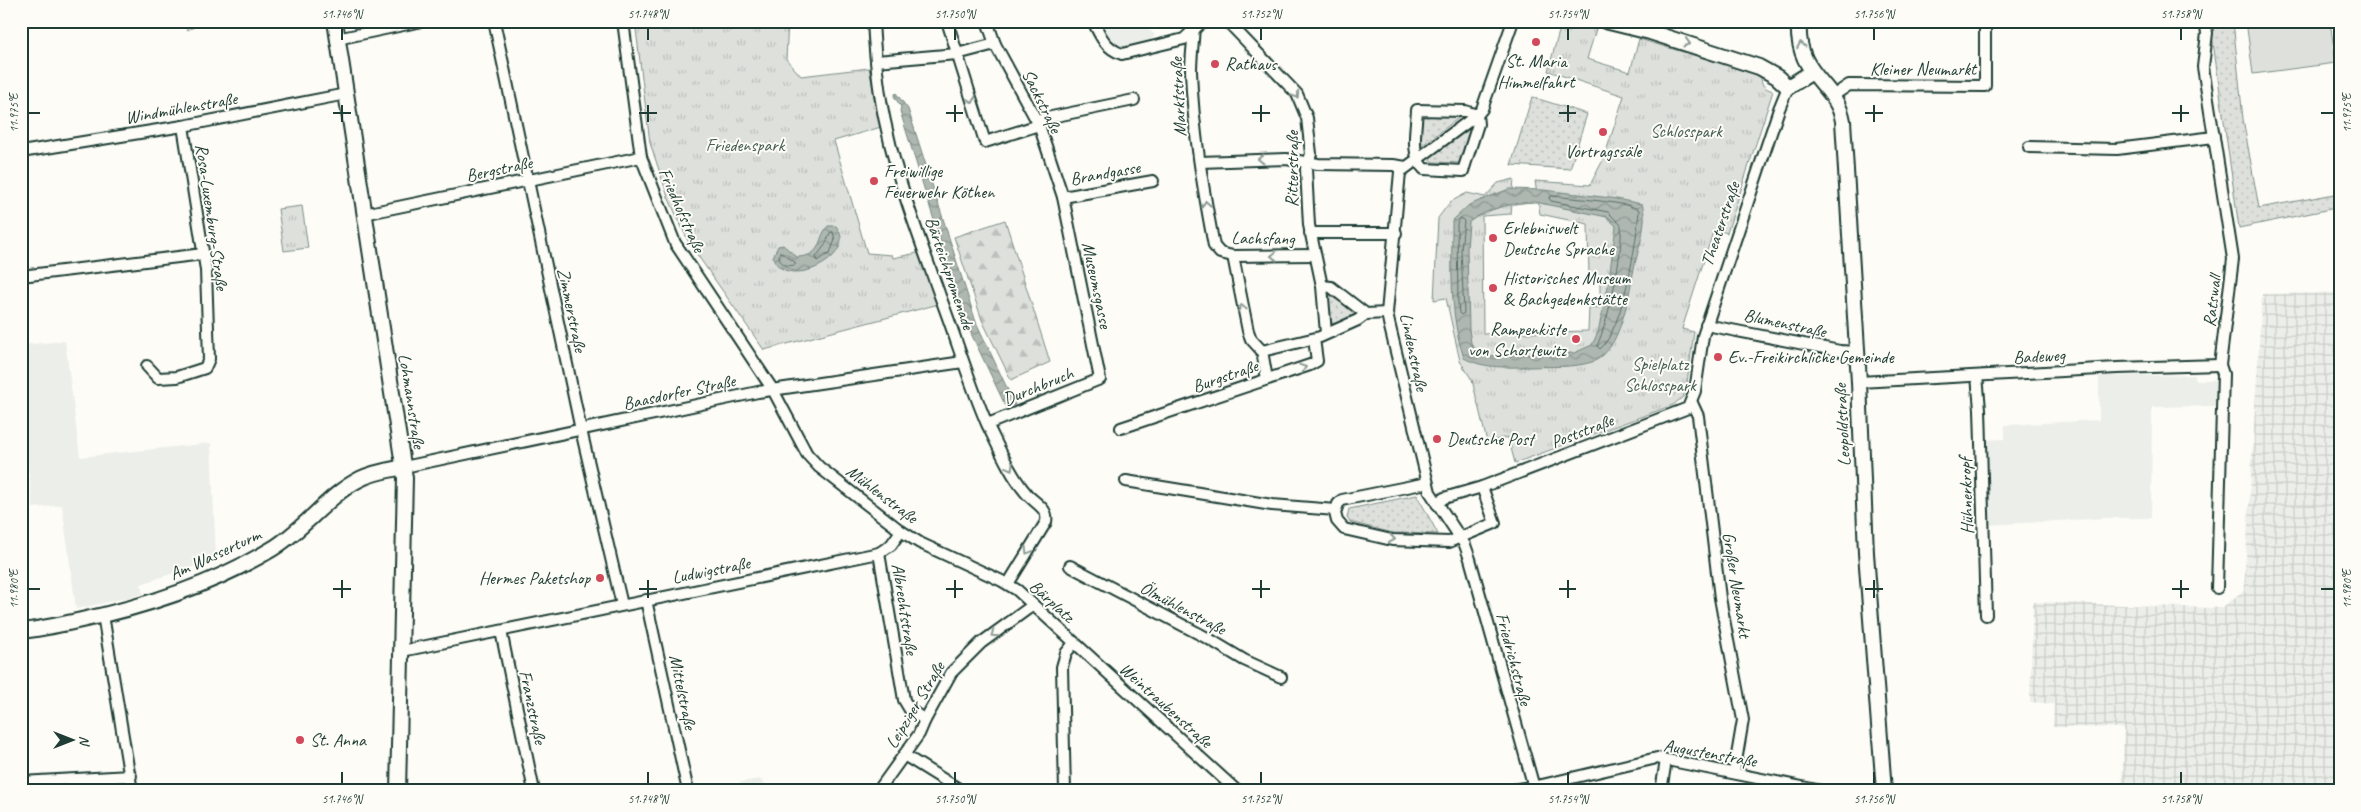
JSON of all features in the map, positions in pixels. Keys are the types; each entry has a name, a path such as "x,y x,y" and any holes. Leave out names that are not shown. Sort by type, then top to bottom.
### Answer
{"main road":[{"name":"Lohmannstraße","path":"335,21 404,467 398,791"},
{"path":"1605,21 1623,23 1759,67 1777,77 1788,87 1810,70"},
{"name":"Leopoldstraße","path":"1800,21 1801,50 1810,70 1840,110 1843,121 1859,382 1866,553 1884,791"},
{"name":"Am Wasserturm","path":"21,631 103,615 202,584 262,555 303,527 352,483 368,475 404,467"}],"street":[{"path":"338,39 422,21"},
{"name":"Zimmerstraße","path":"494,21 581,430 622,605"},
{"name":"Friedhofstraße","path":"623,21 641,157 675,243 773,390"},
{"name":"Bärteichpromenade","path":"873,21 876,61 887,131 963,362 988,424 1012,472 1026,493 1045,512 1047,517 1046,522 1008,584"},
{"path":"947,21 985,142 1038,122 1134,100"},
{"name":"Sackstraße","path":"986,21 995,44 1038,122 1063,197"},
{"path":"1093,21 1106,45 1112,51 1122,54 1184,40 1194,26 1203,21"},
{"name":"Ritterstraße","path":"1227,21 1297,94 1309,127 1309,162 1306,169 1310,233 1322,286 1326,333"},
{"path":"1200,162 1258,159 1318,164 1393,165 1406,167 1477,115 1482,109 1513,21"},
{"name":"Kleiner Neumarkt","path":"1831,97 1848,85 1985,86 1985,21"},
{"name":"Ratswall","path":"2205,21 2207,33 2203,67 2233,259 2220,365 2223,374 2217,588"},
{"name":"Marktstraße","path":"1194,26 1191,44 1192,96 1200,162 1214,246"},
{"path":"876,61 956,54 995,44"},
{"name":"Theaterstraße","path":"1692,403 1700,347 1706,324 1778,109 1788,87"},
{"name":"Windmühlenstraße","path":"21,152 183,126 346,94"},
{"path":"1417,110 1465,111 1477,115 1478,124 1463,171 1424,169 1416,152 1417,110"},
{"name":"Rosa-Luxemburg-Straße","path":"147,366 158,378 177,377 205,368 209,359 206,270 183,126"},
{"path":"2029,148 2117,149 2214,137"},
{"name":"Bergstraße","path":"364,214 641,157"},
{"name":"Lindenstraße","path":"1406,167 1400,172 1399,178 1396,233 1387,313 1428,483 1437,504 1459,536"},
{"name":"Brandgasse","path":"1063,197 1153,181"},
{"name":"Museumsgasse","path":"1063,197 1100,379"},
{"path":"1310,233 1396,233"},
{"name":"Lachsfang","path":"1214,246 1220,253 1232,256 1315,255"},
{"path":"21,276 203,254"},
{"path":"1232,256 1248,330 1251,339 1262,351 1267,379"},
{"path":"1322,286 1331,287 1366,314"},
{"path":"1262,351 1314,339 1358,320 1366,314 1387,313"},
{"name":"Blumenstraße","path":"1706,324 1840,351 1857,352"},
{"name":"Burgstraße","path":"1121,428 1315,363 1317,356 1314,339"},
{"name":"Baasdorfer Straße","path":"404,467 773,390 963,362"},
{"name":"Badeweg","path":"1859,382 2220,365"},
{"name":"Hühnerkropf","path":"1977,376 1980,409 1986,615"},
{"name":"Durchbruch","path":"988,424 1100,379"},
{"name":"Mühlenstraße","path":"773,390 808,454 819,467 901,531 920,543 1008,584"},
{"name":"Poststraße","path":"1437,504 1448,497 1680,412 1688,408 1692,403"},
{"name":"Großer Neumarkt","path":"1692,403 1698,416 1720,598 1743,720 1734,773"},
{"path":"1126,480 1253,502 1336,510"},
{"path":"1428,483 1349,497 1338,504 1336,510 1337,521 1344,529 1392,540 1447,542 1495,523 1482,486"},
{"path":"879,553 891,545 901,531"},
{"name":"Friedrichstraße","path":"1459,536 1470,558 1534,788"},
{"name":"Ludwigstraße","path":"402,651 879,553"},
{"name":"Albrechtstraße","path":"879,553 904,700 910,710 924,720"},
{"name":"Ölmühlenstraße","path":"1070,566 1209,639 1244,660 1281,677"},
{"name":"Bärplatz","path":"1008,584 1074,643"},
{"name":"Mittelstraße","path":"646,600 688,791"},
{"name":"Leipziger Straße","path":"878,791 919,734 924,720 952,673 966,656 1033,605"},
{"path":"103,615 132,791"},
{"name":"Franzstraße","path":"501,631 534,791"},
{"path":"1065,791 1062,667 1066,653 1074,643"},
{"name":"Weintraubenstraße","path":"1074,643 1237,791"},
{"path":"904,756 962,791"},
{"name":"Augustenstraße","path":"1506,791 1534,788 1656,758 1822,791"},
{"path":"1661,791 1666,760"},
{"path":"21,782 131,776"}],"shaded area":[{"path":"1101,21 1140,21 1155,35 1148,43 1120,49 1108,37"},
{"path":"2340,293 2340,791 2122,791 2124,728 2053,727 2054,704 2030,702 2033,602 2212,608 2223,607 2244,590 2262,294"},
{"path":"65,341 80,457 211,443 216,559 141,584 143,594 76,609 62,505 33,508 21,413 21,345"},
{"path":"2195,375 2195,380 2217,380 2217,406 2152,407 2151,518 2107,518 1987,525 1985,440 2005,439 2005,425 2099,420 2099,376"},
{"path":"759,779 775,791 740,791 738,783"},
{"path":"161,789 256,791 141,791"}],"green space":[{"path":"184,21 209,21 187,30"},
{"name":"Friedenspark","path":"635,21 788,21 786,59 801,76 869,68 881,127 834,141 867,253 892,255 893,258 922,252 939,304 764,350 689,243 668,197 650,143"},
{"name":"Schlosspark","path":"1562,21 1596,29 1587,59 1630,72 1639,39 1761,75 1764,86 1773,91 1727,233 1714,229 1682,329 1694,332 1686,390 1683,397 1673,405 1515,463 1508,437 1487,442 1472,380 1460,361 1446,298 1434,300 1438,218 1450,202 1467,193 1485,197 1498,183 1514,179 1511,214 1482,216 1483,334 1588,331 1589,307 1600,307 1600,278 1589,278 1588,224 1540,214 1535,181 1590,185 1604,158 1624,96 1548,71"},
{"path":"2210,21 2233,21 2243,119 2259,208 2340,193 2340,207 2239,228"},
{"path":"2246,21 2330,21 2336,63 2253,74"},
{"path":"1532,97 1587,114 1570,169 1511,165"},
{"path":"1421,114 1464,114 1420,147"},
{"path":"1472,127 1464,163 1432,162 1429,158"},
{"path":"302,206 308,248 284,251 278,209"},
{"path":"1005,220 1050,362 1011,380 982,320 954,237"},
{"path":"1329,295 1361,315 1330,325"},
{"path":"1417,495 1438,534 1393,533 1350,522 1347,518 1349,509"}],"water":[{"path":"896,93 908,109 976,322 1015,405 1006,407 966,323 900,111 901,107 894,96"},
{"path":"1509,189 1544,190 1611,198 1642,204 1644,218 1642,234 1627,304 1617,334 1611,346 1602,356 1592,362 1577,365 1531,367 1488,366 1464,358 1459,341 1454,307 1452,221 1469,205","holes":["1535,202 1607,217 1616,226 1608,286 1598,332 1592,345 1574,353 1480,356 1471,343 1469,329 1467,249 1469,222 1484,213 1500,207"]},
{"path":"828,226 836,226 841,238 838,249 830,259 818,267 791,272 780,267 773,257 778,246 783,245 797,257 812,254"}],"place":[{"name":"St. Maria Himmelfahrt","path":"1536,42"},
{"name":"Rathaus","path":"1215,64"},
{"name":"Vortragssäle","path":"1603,132"},
{"name":"Freiwillige Feuerwehr Köthen","path":"874,181"},
{"name":"Erlebniswelt Deutsche Sprache","path":"1493,238"},
{"name":"Historisches Museum & Bachgedenkstätte","path":"1493,288"},
{"name":"Rampenkiste von Schortewitz","path":"1576,339"},
{"name":"Ev.-Freikirchliche Gemeinde","path":"1718,357"},
{"name":"Deutsche Post","path":"1437,439"},
{"name":"Hermes Paketshop","path":"600,578"},
{"name":"St. Anna","path":"300,740"}],"park label":[{"name":"Spielplatz Schlosspark","path":"1660,374"}]}
